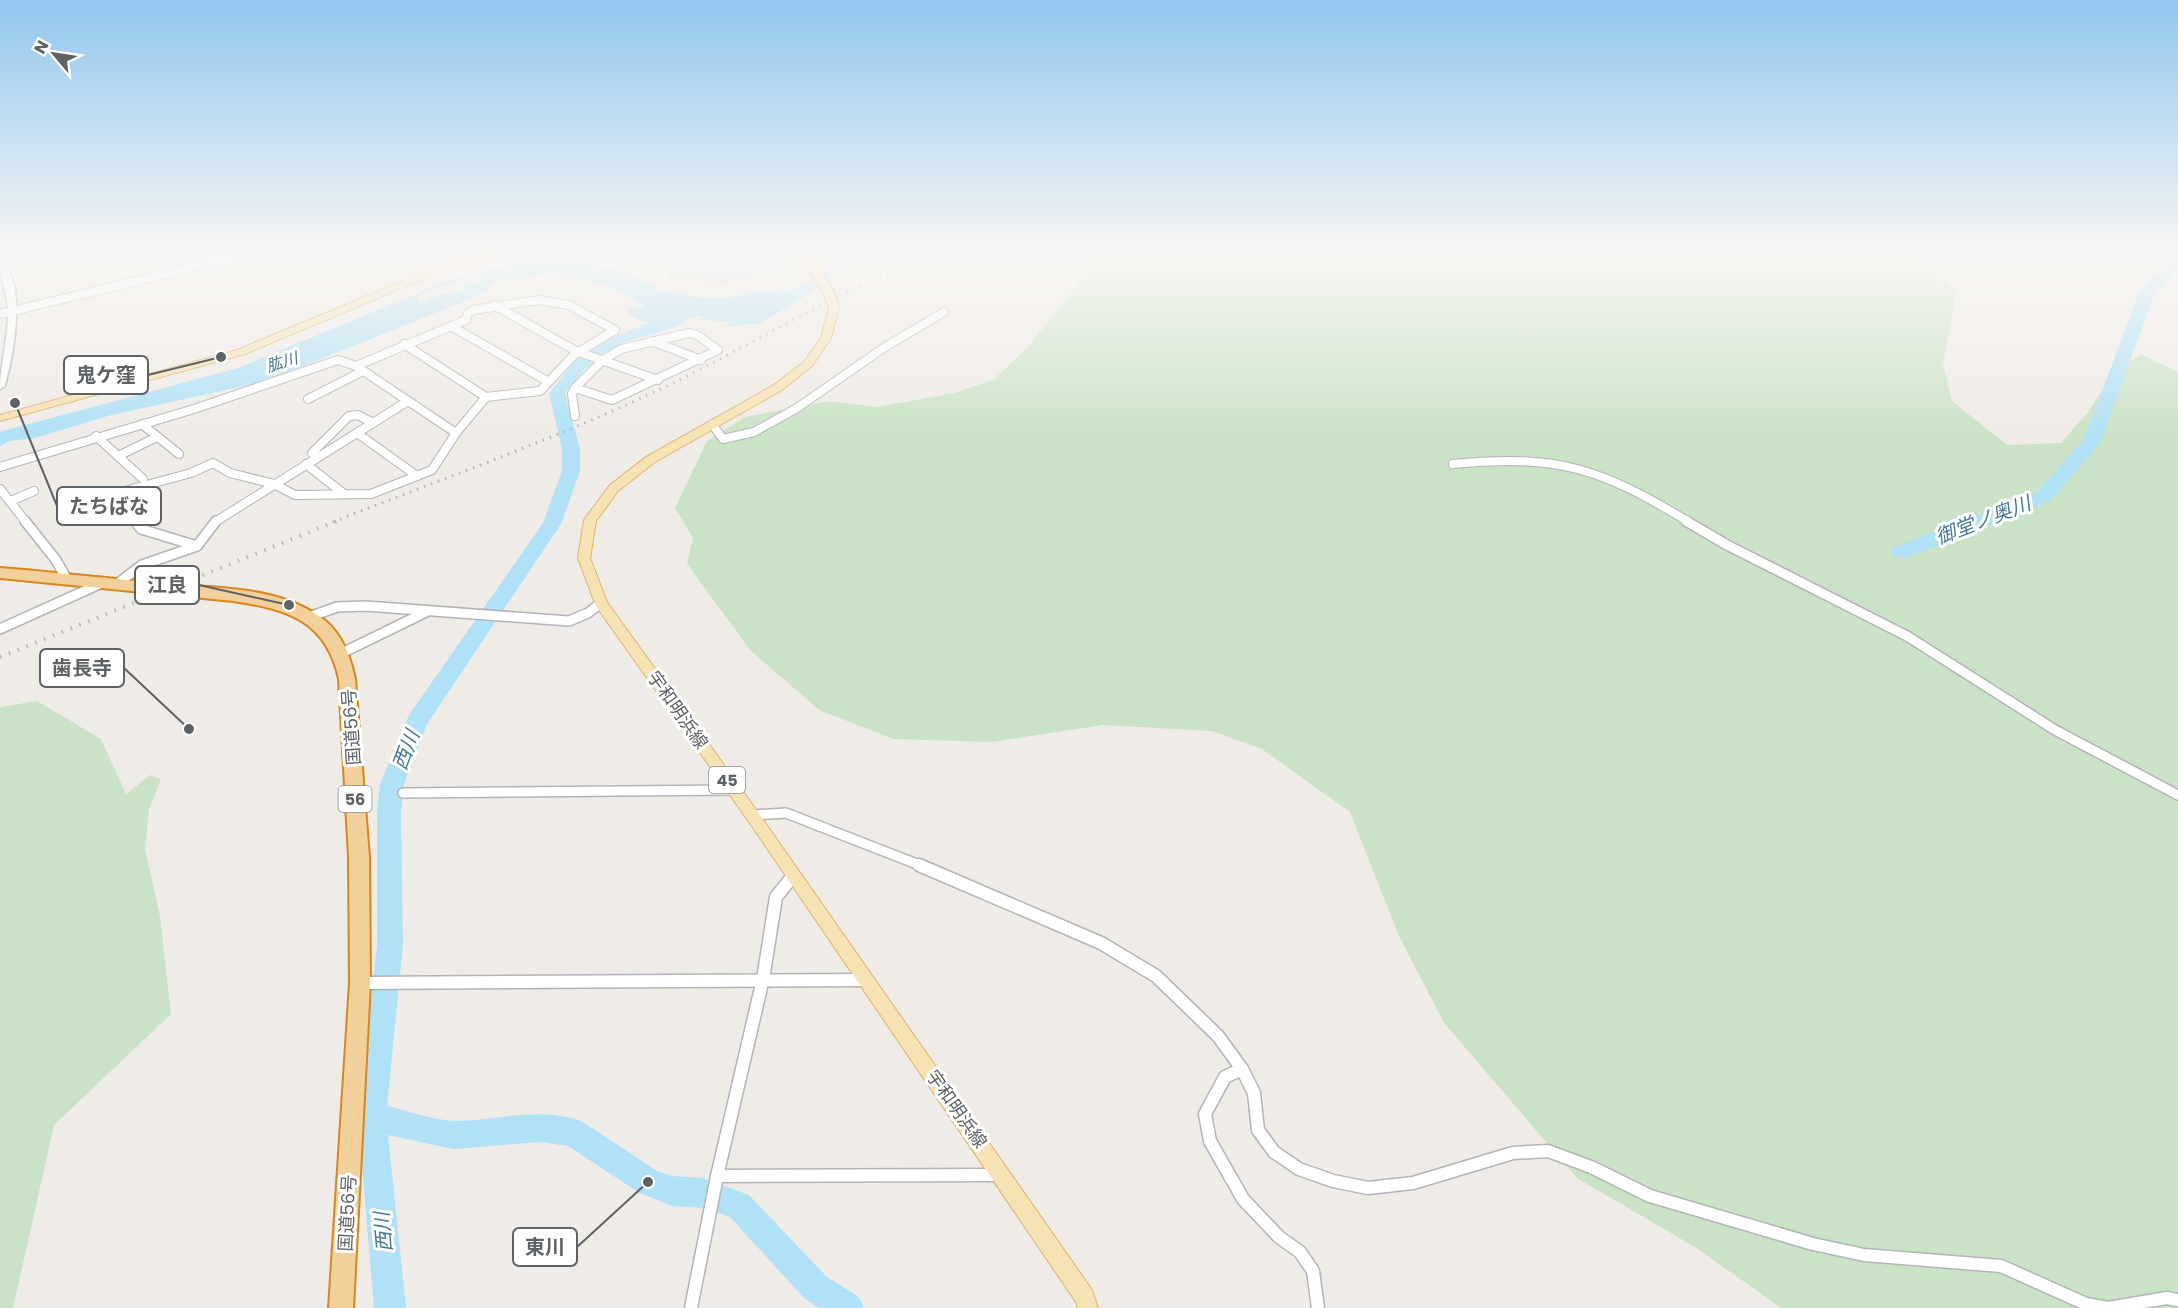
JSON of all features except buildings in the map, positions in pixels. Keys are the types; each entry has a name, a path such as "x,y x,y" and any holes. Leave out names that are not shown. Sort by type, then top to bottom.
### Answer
{"highway":[{"name":"国道56号","path":"0,573 246,598 281,605 309,617 328,633 342,652 348,679 368,983 341,1308"}],"main road":[{"path":"0,386 10,315"},
{"path":"0,418 241,352 329,315"},
{"name":"宇和明浜線","path":"833,315 824,345 809,364 773,391 650,459 623,479 601,503 585,531 584,561 591,587 601,603 735,790 1003,1176 1085,1297 1088,1308"}],"street":[{"path":"356,366 466,320 469,315"},
{"path":"512,315 576,351 658,380"},
{"path":"404,344 486,397 540,391 576,351 594,339 615,330 587,315"},
{"path":"712,424 723,439 754,432 797,408 885,347 939,315"},
{"path":"452,326 547,381"},
{"path":"574,388 612,400 718,350 697,335 689,333 621,348 599,359 574,388 572,394 574,416"},
{"path":"652,341 701,360"},
{"path":"0,467 39,451 143,425 338,360 356,366 456,433"},
{"path":"309,399 363,371"},
{"path":"197,546 141,529 117,493 191,473 213,463 230,473 274,484 295,495 370,494 432,470 456,433 486,397"},
{"path":"0,629 110,583 142,565 197,546 217,519 408,401"},
{"path":"319,456 312,453 349,416 358,415 373,423"},
{"path":"143,425 179,454"},
{"path":"357,433 417,476"},
{"path":"96,436 143,479"},
{"path":"118,456 158,437"},
{"path":"1453,464 1524,460 1553,463 1578,468 1639,492 1741,552 1869,614 1935,651 2013,705 2077,744 2178,795"},
{"path":"306,464 344,494"},
{"path":"0,489 56,560 66,578"},
{"path":"11,501 34,491"},
{"path":"309,617 337,607 366,606 569,621 588,613 601,603"},
{"path":"342,652 354,649 426,612"},
{"path":"403,793 735,790"},
{"path":"752,815 786,813 863,841 1101,943 1156,976 1218,1036 1242,1069 1254,1093 1258,1130 1274,1152 1299,1169 1333,1181 1368,1188 1413,1183 1513,1153 1548,1151 1591,1167 1650,1196 1814,1244 1864,1255 2001,1266 2086,1304 2108,1308 2167,1298 2178,1300"},
{"path":"691,1308 716,1183 764,979 776,897 793,876"},
{"path":"368,983 867,980"},
{"path":"1242,1069 1225,1077 1205,1114 1210,1141 1243,1199 1279,1238 1300,1252 1312,1271 1318,1308"},
{"path":"716,1183 1003,1176"}],"green space":[{"path":"1053,315 1952,315 1943,364 1952,401 2007,445 2061,443 2088,412 2113,373 2141,354 2178,372 2178,1308 1781,1308 1698,1249 1577,1178 1444,1023 1398,934 1350,812 1262,749 1212,731 1103,725 991,742 893,739 819,710 751,651 687,564 693,538 675,508 707,441 745,417 830,401 877,407 954,393 993,380 1028,347"},
{"path":"37,701 101,739 126,794 150,775 161,779 149,810 145,850 160,916 171,1014 54,1125 13,1308 0,1308 0,707"}],"water":[{"name":"肱川","path":"366,315 430,315 304,366 249,385 111,415 35,438 9,441 0,446 0,432 238,368"},
{"path":"632,315 775,315 757,324 724,326 733,322 693,319 704,319 700,316 671,323 655,324"}],"waterway":[{"name":"西川","path":"372,1117 390,945 389,812 392,784 417,721 552,524 571,471 571,449 558,405 557,393 572,374 599,350 619,339 666,324 684,315"},
{"name":"御堂ノ奥川","path":"1901,552 2043,497 2091,443 2139,315"},
{"path":"372,1117 453,1135 540,1128 573,1132 648,1182 672,1191 703,1193 739,1205 765,1230 816,1288 848,1308"},
{"name":"西川","path":"372,1117 390,1308"}],"railway":[{"path":"333,522 611,412 687,376 803,315"},
{"path":"0,657 337,521"}],"place":[{"name":"鬼ケ窪","path":"221,357"},
{"name":"たちばな","path":"15,403"},
{"name":"江良","path":"289,605"},
{"name":"歯長寺","path":"189,729"},
{"name":"東川","path":"648,1182"}]}
